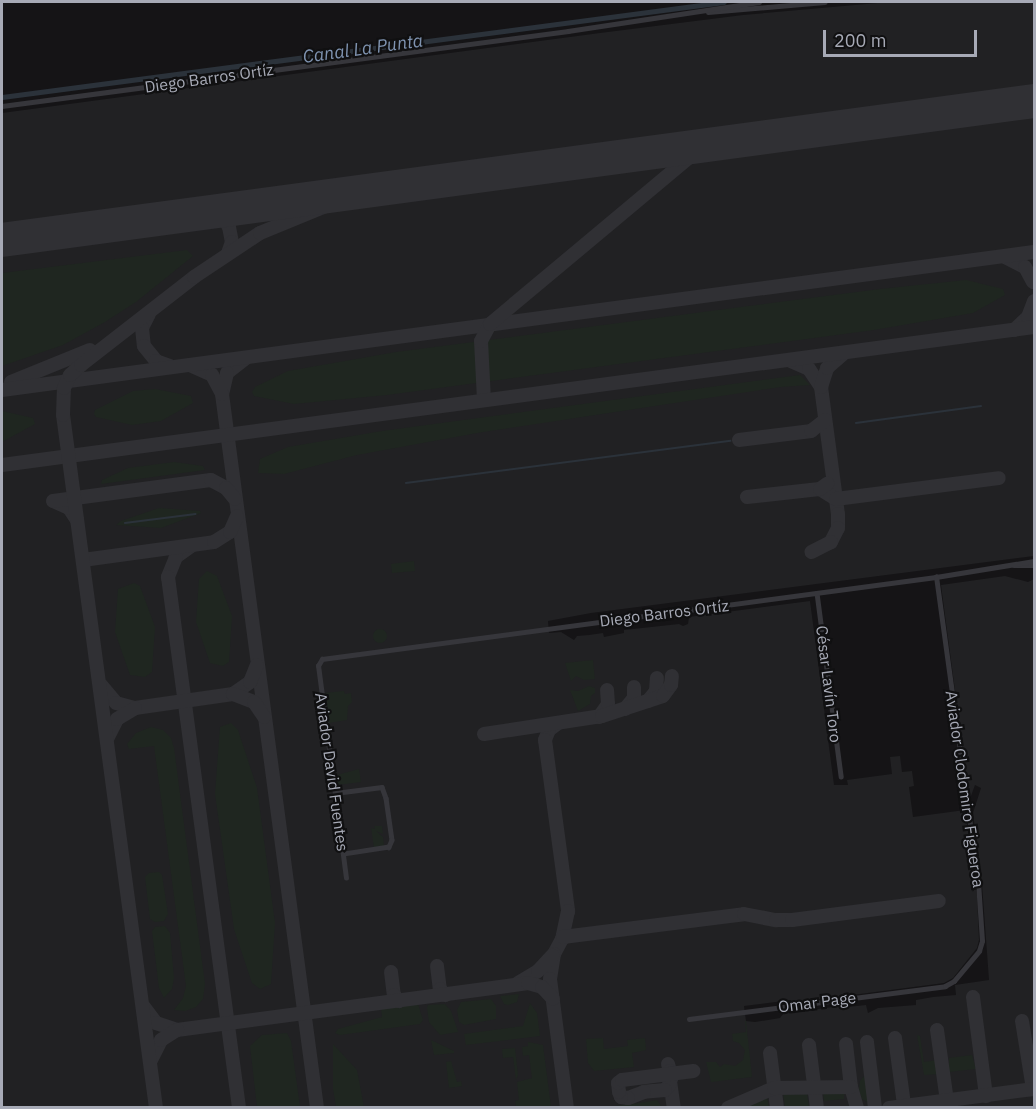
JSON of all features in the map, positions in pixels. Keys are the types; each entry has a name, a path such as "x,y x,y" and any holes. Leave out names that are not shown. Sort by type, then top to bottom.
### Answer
{"street":[{"name":"Diego Barros Ortíz","path":"2,106 759,2"},
{"name":"Diego Barros Ortíz","path":"703,11 719,12 825,2"},
{"name":"Diego Barros Ortíz","path":"318,666 324,658 936,577 1035,561"},
{"name":"Diego Barros Ortíz","path":"1014,566 1035,566"},
{"name":"Aviador Clodomiro Figueroa","path":"936,577 978,883 982,941 979,951 968,966 954,981 945,986"},
{"name":"César Lavín Toro","path":"817,593 841,776"},
{"name":"Aviador David Fuentes","path":"318,666 346,878"},
{"path":"335,793 382,787 386,798 392,840 390,846 384,850 344,854"},
{"name":"Omar Page","path":"689,1019 945,986"}],"shaded area":[{"path":"889,2 1034,2 1034,556 591,613 548,621 549,633 561,632 574,640 577,636 603,633 604,637 624,633 624,630 679,624 683,626 688,624 689,617 810,601 834,785 848,785 847,780 892,774 890,757 900,756 902,772 912,771 914,786 909,787 913,817 965,810 977,896 979,940 977,948 953,978 944,983 791,1003 791,1000 744,1006 746,1021 755,1022 780,1018 783,1014 847,1005 848,1007 866,1005 868,1013 878,1008 916,1005 916,1000 956,995 955,985 989,980 982,884 973,813 981,788 975,785 971,796 969,795 941,585 1005,576 1028,582 1034,579 1034,1107 2,1107 2,113 743,15"},
{"path":"187,250 193,256 136,302 105,322 63,345 2,366 2,273"},
{"path":"966,280 1003,289 1005,295 973,313 874,330 387,395 294,404 254,396 252,392 255,387 288,371 396,352 880,289"},
{"path":"800,375 810,385 781,387 483,432 357,455 284,474 258,473 260,459 288,447 382,431"},
{"path":"155,389 191,396 193,403 161,421 132,425 96,417 94,414 95,410 133,391"},
{"path":"2,411 33,418 35,424 2,442"},
{"path":"174,462 203,466 205,470 101,484 102,480 128,468"},
{"path":"159,508 200,511 201,513 161,528 116,525 121,521"},
{"path":"414,561 415,571 392,573 391,564"},
{"path":"207,571 217,576 232,616 229,662 223,666 210,663 196,622 199,579"},
{"path":"134,583 140,586 155,627 152,672 145,677 130,675 115,632 118,589"},
{"path":"380,629 385,631 387,636 385,641 380,643 375,641 373,636 375,631"},
{"path":"593,660 595,679 584,680 576,676 571,681 565,663"},
{"path":"589,686 595,688 595,693 591,696 590,704 578,711 570,690 578,691"},
{"path":"344,691 345,694 351,693 352,702 348,706 347,720 328,723 325,693"},
{"path":"231,723 238,730 257,788 275,923 271,984 260,989 252,983 234,929 215,794 220,727"},
{"path":"151,727 163,730 171,738 174,748 205,984 203,999 196,1007 185,1011 174,1010 183,998 186,986 154,746 129,749 127,744 136,733"},
{"path":"336,769 337,775 359,769 361,782 337,785"},
{"path":"374,826 382,826 383,834 376,831 383,837 384,847 374,848 371,828 375,829"},
{"path":"159,872 162,875 168,914 164,921 155,922 150,919 145,877 149,873"},
{"path":"165,926 170,933 174,978 172,989 164,998 159,988 152,931 155,927"},
{"path":"519,994 517,1002 508,1005 504,1004 500,996"},
{"path":"491,999 496,1006 496,1019 464,1025 459,1022 457,1010 461,1002"},
{"path":"530,1003 537,1013 540,1036 466,1045 464,1034 523,1026"},
{"path":"418,1004 423,1020 420,1024 340,1035 335,1033 338,1029 382,1017 381,1009"},
{"path":"445,1004 451,1011 458,1032 440,1035 429,1022 427,1008 428,1005"},
{"path":"745,1021 752,1077 711,1082 706,1062 716,1062 720,1067 724,1064 735,1066 743,1060 745,1050 739,1043 733,1041 732,1034 746,1032"},
{"path":"287,1033 291,1041 300,1107 257,1107 250,1046 262,1035"},
{"path":"917,1035 920,1036 924,1062 938,1060 940,1074 924,1075"},
{"path":"603,1038 604,1049 628,1046 627,1040 645,1038 646,1050 632,1053 634,1067 594,1071 588,1063 586,1039"},
{"path":"431,1040 454,1051 454,1053 434,1055"},
{"path":"528,1042 543,1045 551,1107 516,1107 515,1101 519,1100 517,1082 532,1078 529,1055 523,1056 522,1047 528,1046"},
{"path":"333,1044 357,1070 364,1107 336,1107 333,1089"},
{"path":"515,1048 518,1075 516,1080 513,1057 503,1058 502,1049"},
{"path":"972,1055 976,1069 949,1072 949,1058"},
{"path":"451,1061 457,1082 461,1081 462,1086 449,1088 446,1062"},
{"path":"865,1075 869,1103 862,1099 859,1090 860,1081"},
{"path":"844,1091 844,1099 824,1101 823,1092"},
{"path":"783,1093 807,1093 809,1107 785,1107"},
{"path":"767,1097 769,1107 741,1107 747,1105"},
{"path":"657,1100 662,1107 608,1107 646,1102"}],"waterway":[{"name":"Canal La Punta","path":"2,97 724,2"},
{"path":"856,423 981,406"},
{"path":"406,483 730,441"},
{"path":"125,523 195,514"}],"taxiway":[{"path":"484,400 481,341 490,324 702,147"},
{"path":"156,1108 63,415 64,388 70,375 81,365 194,277 260,233 333,203 397,188"},
{"path":"211,212 224,219 229,227 232,242 228,253"},
{"path":"2,390 1034,252"},
{"path":"1005,257 1025,267 1033,282"},
{"path":"1014,330 1028,317 1034,301"},
{"path":"149,314 142,328 144,346 156,361 170,366"},
{"path":"2,465 1034,327"},
{"path":"11,382 90,350"},
{"path":"821,387 827,368 843,354"},
{"path":"246,358 227,373 222,394 317,1108"},
{"path":"791,361 809,369 821,387 838,514 838,528 831,542 811,552"},
{"path":"190,365 212,375 222,394"},
{"path":"739,440 811,431 825,420"},
{"path":"820,489 836,499 999,478"},
{"path":"77,520 69,508 53,501 211,480 226,488 235,499"},
{"path":"747,497 820,489 827,484"},
{"path":"83,560 214,542 230,532 237,516"},
{"path":"191,546 176,557 168,577 239,1108"},
{"path":"101,685 116,703 135,708 233,694 250,682 257,665"},
{"path":"484,734 602,716 663,696 671,685 672,676"},
{"path":"648,701 656,691 657,678"},
{"path":"625,709 634,698 634,687"},
{"path":"599,717 608,704 607,690"},
{"path":"233,694 254,702 264,717"},
{"path":"108,737 117,719 135,708"},
{"path":"557,724 549,730 545,740 568,911 562,939 554,954 550,979 567,1108"},
{"path":"563,937 744,914 776,920 792,920 939,901"},
{"path":"518,983 538,971 552,956"},
{"path":"437,966 440,989 445,995"},
{"path":"391,972 394,995 399,1001"},
{"path":"144,1007 156,1023 177,1030 528,983 542,987 553,999"},
{"path":"973,997 986,1096"},
{"path":"1022,1021 1033,1089"},
{"path":"151,1060 161,1040 177,1030"},
{"path":"937,1030 947,1101"},
{"path":"895,1038 904,1105"},
{"path":"867,1042 875,1108"},
{"path":"846,1044 851,1087 857,1108"},
{"path":"809,1045 817,1108"},
{"path":"770,1053 777,1108"},
{"path":"668,1064 670,1071 674,1073 670,1081 674,1108"},
{"path":"670,1084 665,1090 644,1092 628,1098 621,1097 618,1083 622,1080 693,1071"},
{"path":"728,1108 774,1088 851,1087"},
{"path":"889,1108 1034,1089"}],"runway":[{"path":"2,240 1034,101"}]}
